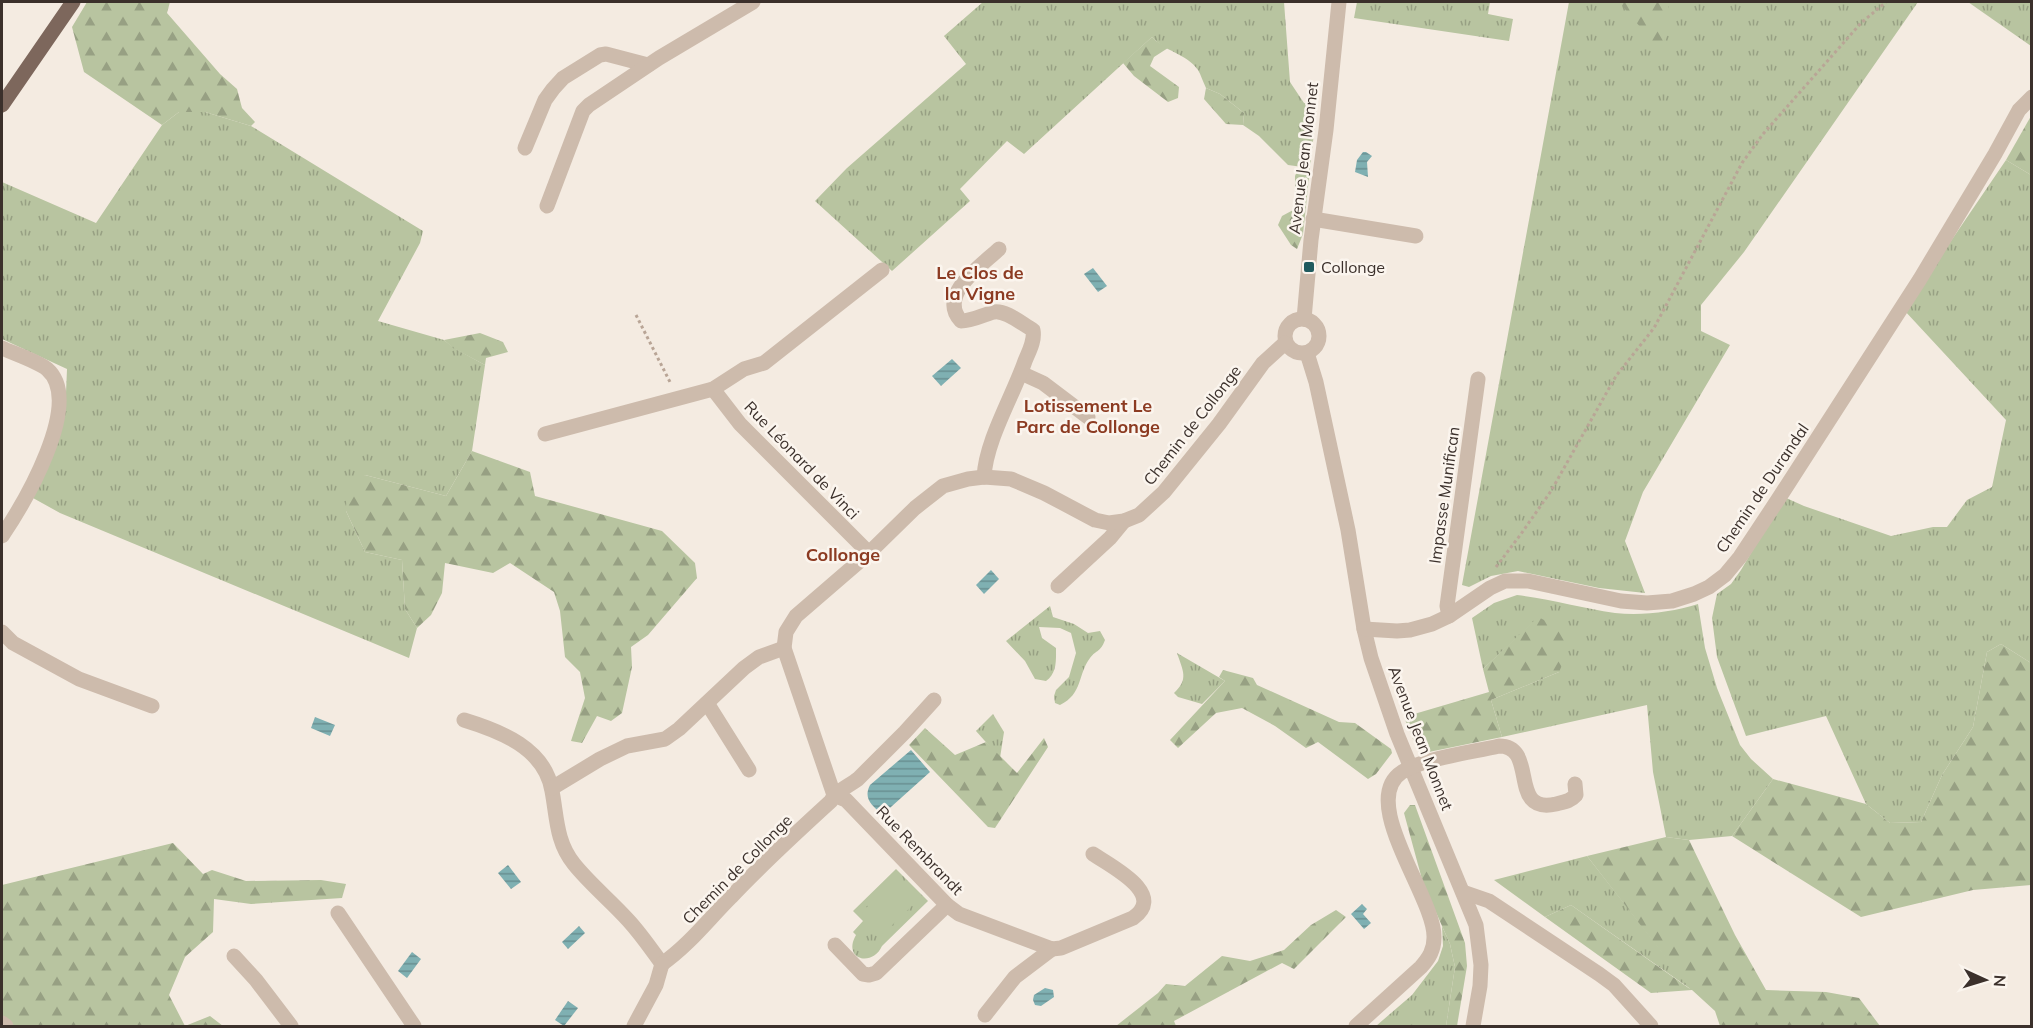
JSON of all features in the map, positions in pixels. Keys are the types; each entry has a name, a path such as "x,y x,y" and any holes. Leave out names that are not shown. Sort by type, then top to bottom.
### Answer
{"main road":[{"path":"2,105 73,2"}],"street":[{"path":"547,206 584,111 597,98 753,2"},
{"name":"Avenue Jean Monnet","path":"1304,319 1313,219 1326,130 1339,2"},
{"path":"525,148 546,100 563,78 600,55 654,61"},
{"name":"Chemin de Durandal","path":"1364,629 1397,631 1432,624 1505,581 1528,581 1621,601 1647,603 1672,601 1694,594 1709,587 1725,575 1779,498 1920,279 2019,110 2031,97"},
{"path":"1313,219 1416,236"},
{"path":"984,477 987,455 1021,373 1034,337 1033,330 1002,312 995,312 972,321 961,321 952,306 961,286 999,249"},
{"path":"545,434 713,389 744,369 764,363 882,270"},
{"path":"1304,319 1313,322 1318,330 1319,339 1315,348 1307,353 1298,353 1290,350 1284,334 1288,325 1295,320 1304,319"},
{"name":"Chemin de Collonge","path":"1058,586 1110,538 1124,521 1139,515 1164,492 1219,424 1263,363 1286,343"},
{"path":"2,348 47,368 59,391 59,408 54,431 41,468 2,536"},
{"name":"Avenue Jean Monnet","path":"1307,353 1316,382 1348,530 1364,629 1383,696 1410,768 1476,925 1481,965 1473,1026"},
{"path":"1021,373 1043,383 1088,417"},
{"name":"Impasse Munifican","path":"1449,615 1447,606 1478,379"},
{"name":"Rue Léonard de Vinci","path":"713,389 740,424 869,553"},
{"path":"834,795 784,648 786,632 796,616 869,553 915,508 943,486 984,477 1011,479 1095,520 1109,523 1124,521"},
{"path":"2,632 13,643 79,679 152,706"},
{"path":"552,788 600,759 627,746 665,739 679,729 744,668 759,657 784,648"},
{"name":"Chemin de Collonge","path":"662,964 693,939 760,868 831,801 834,795 850,786 934,700"},
{"path":"707,702 748,770"},
{"path":"464,720 503,734 533,755 542,766 552,788 557,828 569,857 629,921 662,964 656,985 634,1026"},
{"path":"1356,1026 1421,967 1433,948 1434,937 1429,911 1398,843 1388,804 1393,780 1410,768 1488,748 1506,746 1512,748 1516,753 1528,796 1532,801 1550,805 1572,800 1576,795 1575,784"},
{"name":"Rue Rembrandt","path":"834,795 846,800 948,905 966,918 1052,949"},
{"path":"985,1015 1015,977 1052,949 1061,948 1133,918 1141,912 1145,905 1145,896 1138,886 1093,854"},
{"path":"1462,892 1489,901 1599,974 1614,985 1651,1026"},
{"path":"835,945 863,974 876,973 948,905"},
{"path":"338,913 414,1026"},
{"path":"234,956 256,980 291,1026"},
{"path":"2,1023 6,1026"}],"path":[{"path":"1491,573 1551,491 1616,376 1654,328 1742,163 1763,134 1861,23 1886,2"},
{"path":"636,315 678,399"}],"green space":[{"path":"87,2 170,2 167,13 220,74 237,89 242,108 255,122 251,126 205,112 179,112 162,125 84,72 72,27"},
{"path":"983,2 1284,2 1290,82 1304,103 1317,106 1310,168 1288,165 1259,136 1243,125 1244,113 1220,94 1206,88 1193,65 1152,37 1024,154 1007,141 960,189 970,201 892,271 815,201 847,168 966,64 944,36"},
{"path":"1357,2 1490,2 1488,14 1513,19 1509,41 1354,18"},
{"path":"1569,2 1918,2 1744,252 1701,305 1701,331 1730,345 1643,492 1625,541 1645,593 1599,588 1518,571 1491,576 1469,587 1462,585"},
{"path":"1619,2 1669,2 1663,54"},
{"path":"1968,2 2031,2 2031,46"},
{"path":"1152,37 1168,48 1154,57 1150,66 1179,87 1178,98 1168,102 1134,76 1123,63"},
{"path":"1206,88 1220,94 1244,113 1243,125 1226,124 1204,99"},
{"path":"179,112 205,112 251,126 423,231 420,243 378,321 444,340 485,365 472,451 446,496 365,475 346,511 365,552 402,560 405,609 417,628 409,658 60,513 33,498 61,422 67,369 2,339 2,182 96,223 162,125"},
{"path":"2031,116 2032,175 2006,160"},
{"path":"2006,160 2031,175 2031,663 2001,644 1987,652 1973,727 1942,775 1921,822 1890,823 1866,804 1826,716 1746,736 1717,657 1712,618 1717,594 1731,584 1741,570 1784,497 1891,536 1933,527 1947,527 1967,500 1992,487 2006,420 1904,310"},
{"path":"1299,167 1310,168 1303,234 1297,249 1291,245 1278,225 1282,216 1295,209 1295,176"},
{"path":"480,333 503,342 508,352 486,358 485,365 453,348 444,340"},
{"path":"472,451 530,472 535,496 662,531 695,563 697,578 648,635 631,647 632,667 622,713 611,721 597,716 582,743 571,741 585,698 580,672 565,657 560,611 554,592 510,563 493,573 445,563 442,593 431,615 417,628 405,609 402,560 365,552 346,511 347,483 365,475 446,496"},
{"path":"1517,595 1625,614 1657,613 1698,604 1705,648 1717,688 1740,745 1751,759 1773,779 1732,836 1689,840 1666,837 1653,772 1647,705 1502,737 1491,700 1559,672 1538,618 1483,669 1472,618 1494,603"},
{"path":"1050,606 1053,617 1074,624 1088,633 1100,631 1105,640 1102,647 1086,664 1073,695 1060,705 1055,703 1054,696 1056,690 1069,677 1076,653 1071,633 1060,628 1039,627 1042,638 1056,648 1054,670 1046,681 1035,679 1025,661 1006,641"},
{"path":"1538,617 1575,635 1559,672 1491,700 1502,737 1419,754 1404,717 1489,692 1483,669"},
{"path":"2001,644 2031,663 2031,885 1973,890 1861,917 1732,836 1773,779 1866,804 1890,823 1921,822 1942,775 1973,727 1987,652"},
{"path":"1177,653 1225,681 1202,704 1178,697 1174,693 1183,679 1183,670"},
{"path":"1223,670 1253,678 1257,685 1339,722 1355,723 1391,749 1392,753 1376,774 1368,779 1318,742 1306,748 1275,726 1242,708 1216,713 1178,748 1170,740 1225,681 1219,677"},
{"path":"993,714 1004,732 1000,758 976,731"},
{"path":"925,728 955,755 986,742 1017,773 1044,738 1048,747 995,828 988,827 909,745"},
{"path":"1410,805 1415,805 1465,943 1467,966 1457,1026 1446,1026 1455,967 1450,944 1423,883 1404,813"},
{"path":"1666,837 1689,840 1735,935 1766,990 1826,992 1859,998 1880,1026 1720,1026 1715,1011 1692,990 1651,993 1545,917 1571,905 1690,989 1587,856"},
{"path":"173,843 203,874 212,870 246,881 321,880 346,884 342,898 251,904 214,899 213,932 185,957 169,995 185,1026 2,1026 2,885"},
{"path":"1587,856 1692,990 1571,905 1545,917 1494,880"},
{"path":"896,869 928,901 877,953 866,959 860,958 853,950 856,935 853,932 863,921 853,911"},
{"path":"893,881 915,903 883,934 862,912"},
{"path":"1336,910 1346,917 1294,969 1282,963 1174,1021 1176,1026 1116,1026 1166,984 1185,986 1222,956 1250,961 1284,950 1311,925"},
{"path":"1442,926 1450,944 1455,967 1446,1026 1376,1026 1412,995 1438,961 1443,946"},
{"path":"210,1016 223,1026 185,1026"}],"water":[{"path":"1363,152 1372,156 1367,162 1368,177 1355,172 1357,160"},
{"path":"1093,268 1107,286 1098,292 1084,274"},
{"path":"952,359 961,368 941,386 932,376"},
{"path":"991,570 999,579 984,594 976,585"},
{"path":"315,717 335,725 330,736 311,728"},
{"path":"911,750 930,772 882,815 868,798 870,785"},
{"path":"508,865 521,882 511,889 498,873"},
{"path":"1362,904 1367,909 1363,914 1371,923 1364,929 1351,914"},
{"path":"579,926 585,933 568,949 562,942"},
{"path":"412,952 421,959 407,978 398,971"},
{"path":"1045,988 1053,990 1054,997 1041,1006 1035,1005 1034,995"},
{"path":"568,1001 578,1008 564,1026 555,1020"}],"place":[{"name":"Collonge","path":"1309,267"}],"district":[{"name":"Le Clos de la Vigne","path":"980,283"},
{"name":"Lotissement Le Parc de Collonge","path":"1088,416"},
{"name":"Collonge","path":"843,555"}]}
